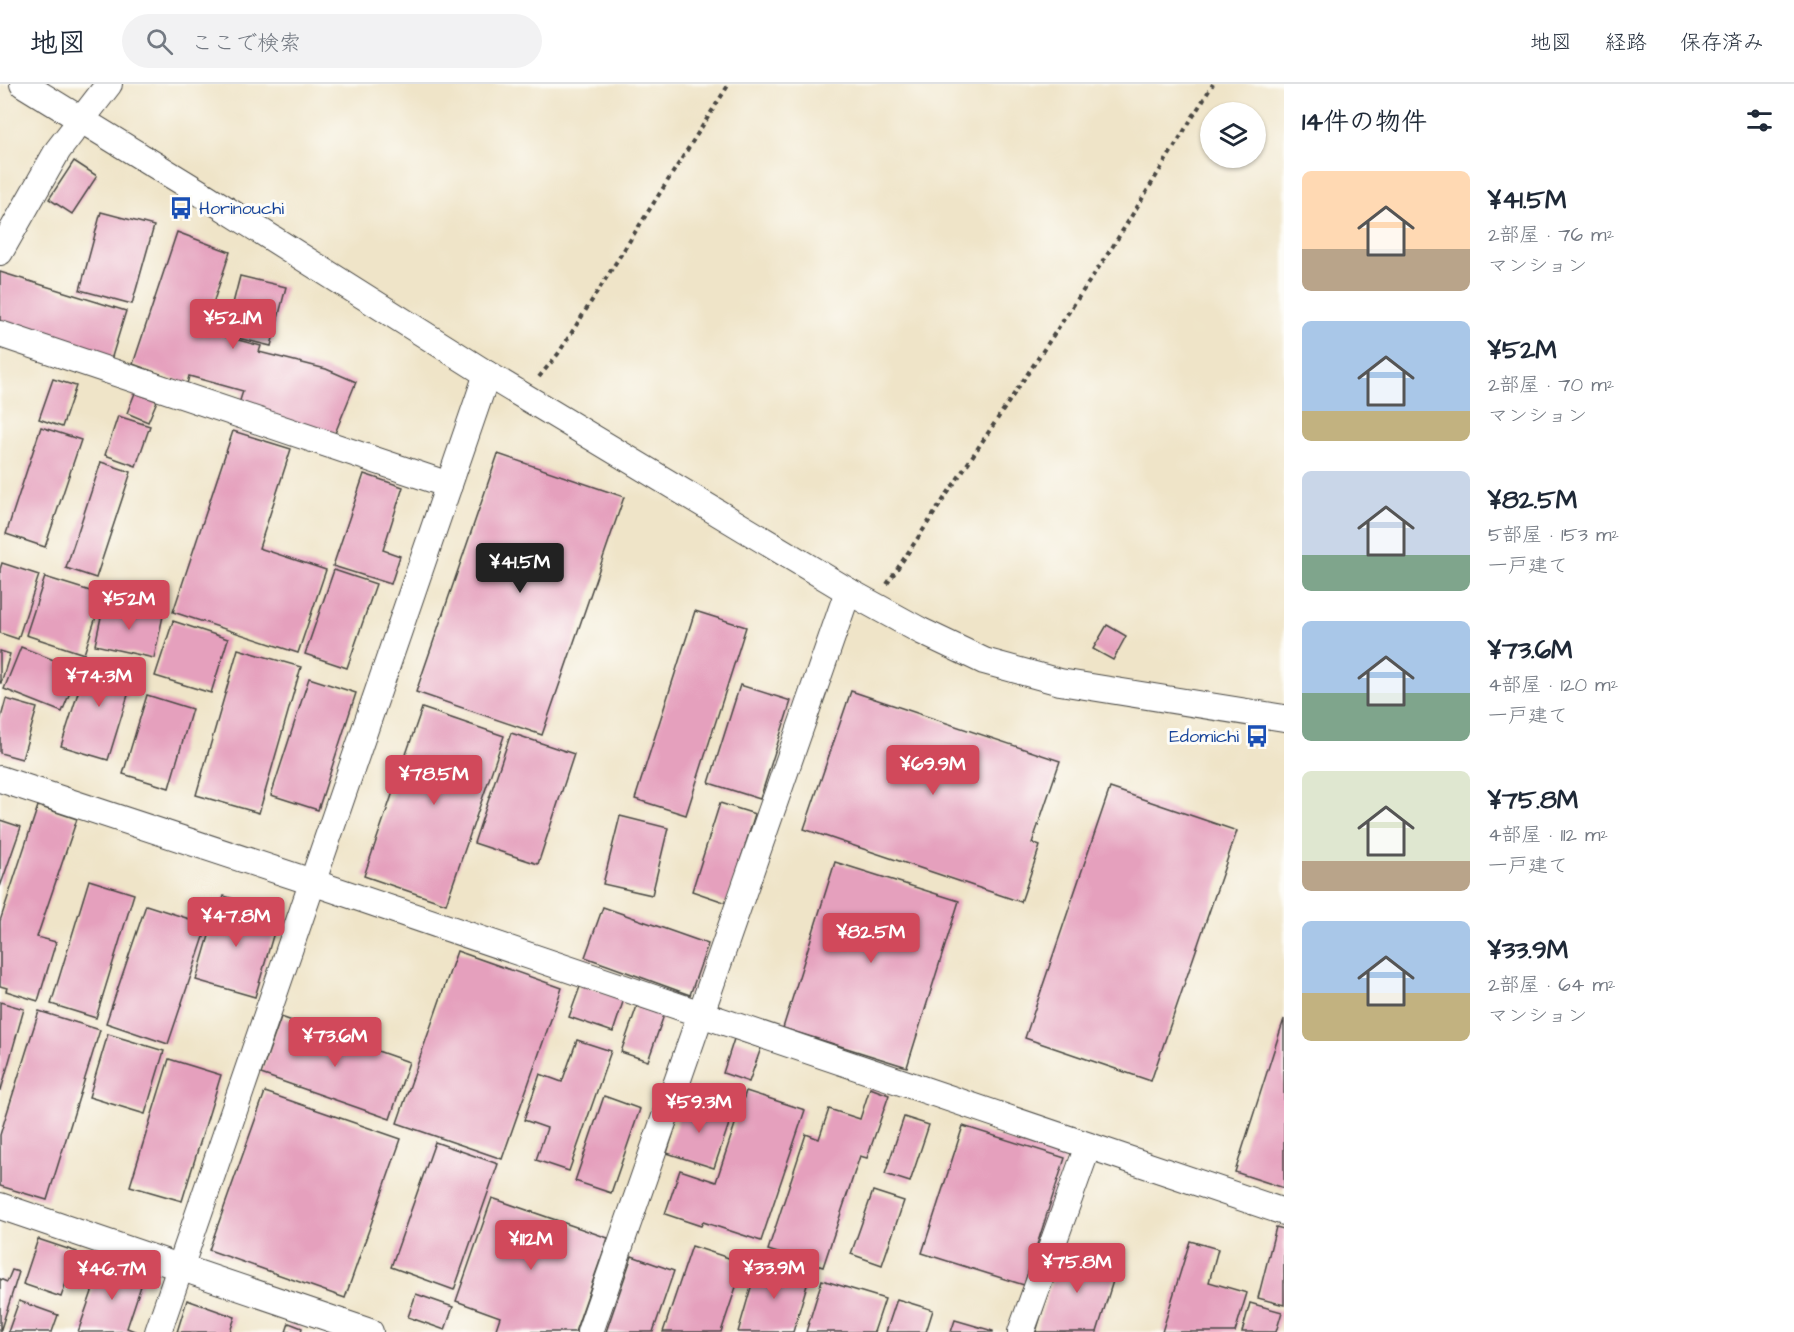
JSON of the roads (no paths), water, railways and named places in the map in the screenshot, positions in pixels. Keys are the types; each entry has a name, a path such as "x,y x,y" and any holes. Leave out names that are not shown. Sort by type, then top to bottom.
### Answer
{"street":[{"path":"22,84 525,397 848,591 960,650 1012,670 1060,682 1284,718"},
{"path":"0,252 58,150 109,84"},
{"path":"0,334 449,485"},
{"path":"158,1332 487,374"},
{"path":"590,1332 848,591"},
{"path":"0,779 312,882 1284,1212"},
{"path":"1021,1332 1088,1146"},
{"path":"0,1206 370,1332"}],"place":[{"name":"Horinouchi","path":"181,208"},
{"name":"Edomichi","path":"1257,736"}]}
